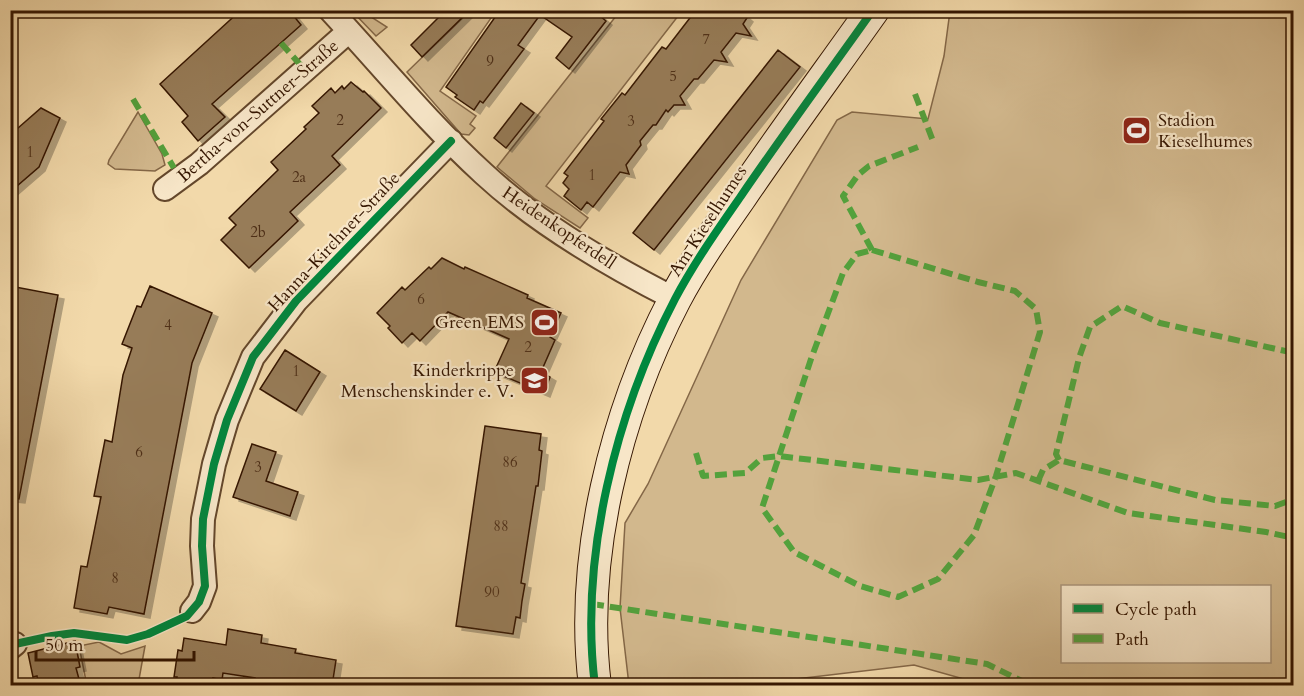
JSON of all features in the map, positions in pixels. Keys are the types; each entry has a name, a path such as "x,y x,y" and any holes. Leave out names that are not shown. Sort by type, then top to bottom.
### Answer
{"street":[{"name":"Heidenkopferdell","path":"330,10 483,174 527,210 620,270 675,299"},
{"name":"Am Kieselhumes","path":"595,686 592,604 600,519 620,435 653,347 694,265 790,125 873,10"},
{"name":"Bertha-von-Suttner-Straße","path":"165,189 199,164 349,31"},
{"name":"Hanna-Kirchner-Straße","path":"192,611 199,602 205,586 202,546 203,519 214,464 226,420 253,357 296,302 451,141"}],"shaded area":[{"path":"471,10 496,11 440,91 476,116 470,124 475,128 469,135 461,134 407,72"},
{"path":"352,11 362,11 387,27 376,36"},
{"path":"620,11 682,11 546,186 588,218 580,228 535,199 497,167"},
{"name":"Stadion Kieselhumes","path":"950,11 1293,11 1293,685 985,685 914,665 745,685 629,685 620,608 625,523 648,484 741,280 837,120 852,112 928,119 944,56"},
{"path":"138,112 162,154 165,165 155,171 115,169 108,164 109,160"},
{"path":"99,642 121,654 145,646 138,685 65,685 86,681 79,646"}],"building":[{"path":"241,10 289,10 301,25 212,104 225,117 198,141 182,122 188,116 160,84"},
{"path":"446,10 470,10 422,57 411,45"},
{"path":"500,10 593,10 606,21 569,69 556,58 572,37 540,15 518,45 524,49 483,103 480,101 474,110 455,97 457,95 446,87"},
{"path":"696,10 738,10 747,18 743,24 751,36 736,33 721,52 727,62 714,60 680,96 685,105 674,105 668,112 666,110 656,125 653,125 640,141 641,145 626,165 629,174 620,172 593,207 587,202 581,210 564,196 569,189 563,183 568,176 564,173 604,121 601,119 622,93 625,95 662,47 666,49"},
{"path":"778,50 800,67 654,250 633,233"},
{"path":"351,82 381,108 332,156 340,165 290,212 298,221 249,268 221,240 236,225 229,218 278,170 271,162 306,129 304,127 319,113 312,106 331,88 335,93 342,86 344,89"},
{"path":"521,103 534,113 506,148 494,138"},
{"path":"41,108 60,118 39,167 10,192 10,135"},
{"path":"442,258 528,295 527,298 561,313 550,337 555,340 541,372 550,377 544,393 494,372 509,339 448,312 420,341 412,333 402,343 388,328 390,326 377,313 402,287 405,290"},
{"path":"10,286 58,295 19,499 10,498"},
{"path":"150,286 212,313 192,363 144,614 109,607 107,614 74,608 81,566 87,567 101,497 94,496 105,440 112,442 123,375 132,348 122,344 137,306 141,307"},
{"path":"285,350 320,372 296,411 260,389"},
{"path":"485,426 541,434 539,450 542,451 538,486 536,486 521,583 525,584 520,618 516,617 513,634 456,626"},
{"path":"252,444 276,452 266,481 298,492 290,516 233,497"},
{"path":"228,629 262,635 261,643 296,649 295,653 336,660 332,686 254,686 255,678 223,673 222,680 213,678 212,686 176,686 177,677 174,677 178,650 182,651 184,638 226,645"},
{"path":"75,641 80,667 76,668 79,679 39,686 37,676 33,677 28,653"}],"marked path":[{"path":"281,43 305,70"},
{"path":"915,94 933,141"},
{"path":"133,99 174,168"},
{"path":"872,250 843,196 858,175 869,166 918,147"},
{"path":"872,250 1015,291 1036,309 1040,332 996,476 974,535 938,579 898,597 860,586 794,552 762,508 811,359 843,273 857,254 872,250"},
{"path":"1059,460 1056,454 1079,358 1090,327 1122,306 1160,323 1294,353"},
{"path":"696,453 703,476 745,473 762,458 779,456 978,480 1016,473 1128,513 1294,538"},
{"path":"1038,481 1043,470 1059,460 1215,500 1275,506 1294,499"},
{"path":"592,604 987,664 1032,686"}],"cycle path":[{"path":"595,686 591,637 592,587 598,537 607,487 635,389 675,299 706,246 873,10"},
{"path":"15,644 74,633 127,640 148,634 187,616 199,602 205,586 202,546 203,519 214,464 227,420 253,357 296,301 451,141"}],"place":[{"name":"Stadion Kieselhumes","path":"1137,130"},
{"name":"Green EMS","path":"545,322"},
{"name":"Kinderkrippe Menschenskinder e. V.","path":"535,380"}]}
